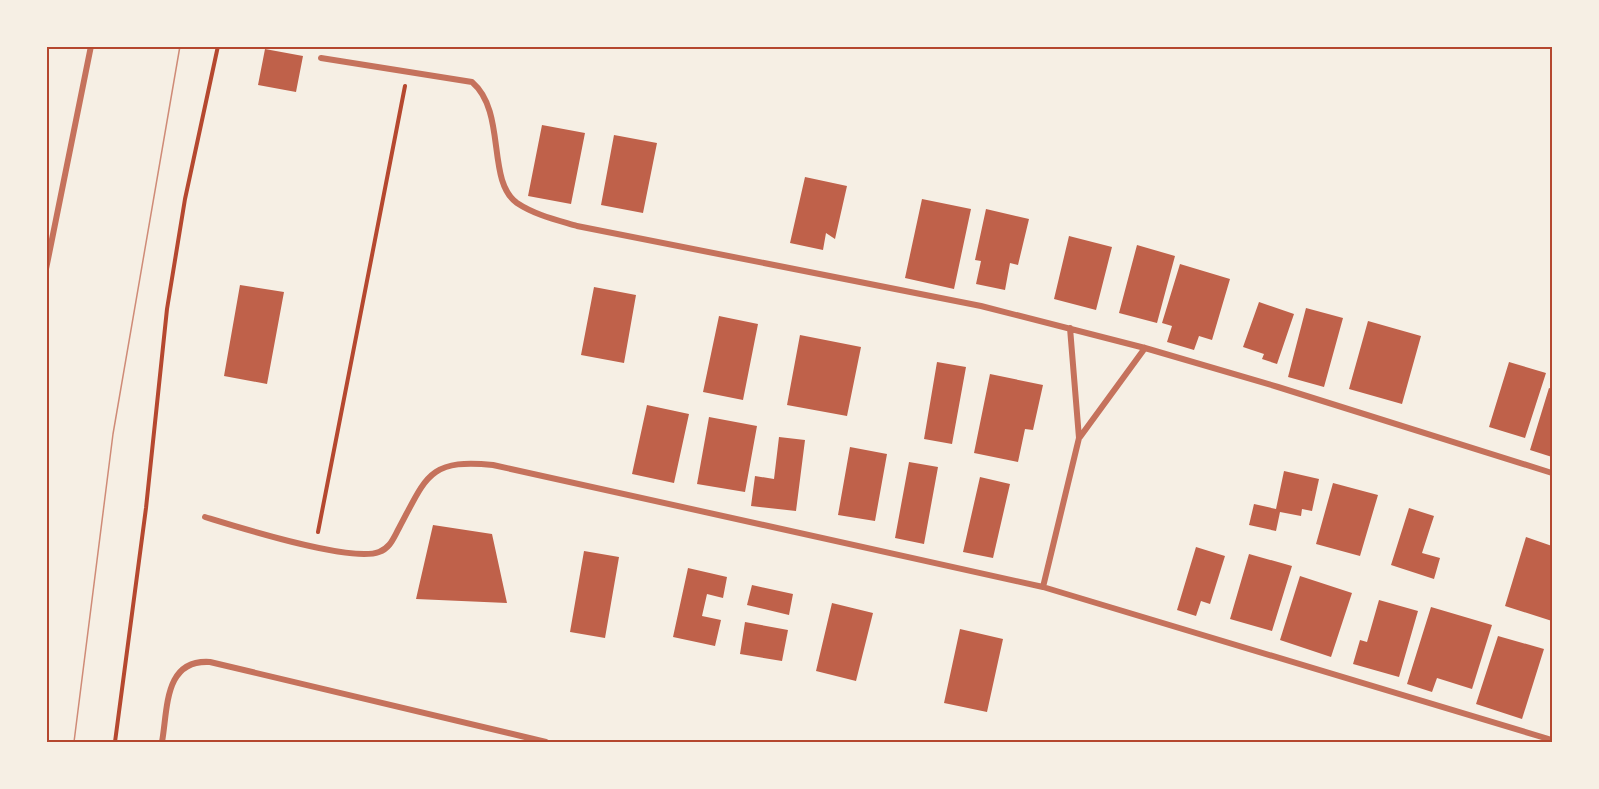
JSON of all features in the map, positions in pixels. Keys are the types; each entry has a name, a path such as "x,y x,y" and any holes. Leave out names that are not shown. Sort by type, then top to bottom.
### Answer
{"street":[{"path":"46,269 91,46"},
{"path":"321,58 472,82 483,92 490,106 504,187 515,202 535,213 577,226 981,306 1070,328 1145,348 1552,473"},
{"path":"46,222 55,224"},
{"path":"1043,587 1080,438 1070,328"},
{"path":"1080,438 1145,348"},
{"path":"205,517 315,547 370,554 380,552 389,546 425,478 443,467 468,463 493,465 1043,587 1552,740"},
{"path":"162,742 174,679 183,667 196,662 210,662 546,742"}],"path":[{"path":"115,742 146,508 167,309 185,199 218,46"},
{"path":"315,547 408,71"}],"building":[{"path":"265,49 303,56 296,92 258,85"},
{"path":"542,125 585,133 571,204 528,196"},
{"path":"614,135 657,143 643,213 601,205"},
{"path":"805,177 847,186 835,239 826,233 823,250 790,243"},
{"path":"922,199 971,209 954,289 905,278"},
{"path":"986,209 1029,219 1018,265 1010,263 1005,290 976,284 981,261 975,260"},
{"path":"1069,236 1112,247 1096,310 1054,299"},
{"path":"1137,245 1175,256 1157,323 1119,313"},
{"path":"1180,264 1230,279 1212,340 1199,336 1194,350 1167,342 1172,326 1162,323"},
{"path":"240,285 284,292 267,384 224,376"},
{"path":"594,287 636,295 624,363 581,355"},
{"path":"1259,302 1294,314 1277,364 1262,359 1264,354 1243,347"},
{"path":"1306,308 1343,318 1324,387 1288,377"},
{"path":"719,316 758,324 743,400 703,392"},
{"path":"1368,321 1421,336 1402,404 1349,389"},
{"path":"800,335 861,347 847,416 787,405"},
{"path":"937,362 966,367 952,444 924,439"},
{"path":"1509,362 1546,373 1525,438 1489,427"},
{"path":"990,374 1043,385 1033,430 1025,429 1018,462 974,453"},
{"path":"1549,388 1552,389 1552,457 1530,450"},
{"path":"647,405 689,414 674,483 632,474"},
{"path":"709,417 757,426 745,492 697,484"},
{"path":"779,437 805,440 796,511 751,506 755,476 774,479"},
{"path":"850,447 887,454 875,521 838,515"},
{"path":"909,462 938,467 924,544 895,538"},
{"path":"1284,471 1319,479 1312,511 1302,509 1301,516 1280,512 1276,531 1249,525 1254,504 1276,509"},
{"path":"980,477 1010,484 993,558 963,552"},
{"path":"1333,483 1378,495 1360,556 1316,544"},
{"path":"1409,508 1434,516 1422,553 1440,558 1434,579 1391,565"},
{"path":"433,525 492,534 507,603 416,599"},
{"path":"1526,537 1552,546 1552,621 1505,606"},
{"path":"1196,547 1225,556 1210,604 1201,601 1196,616 1177,610"},
{"path":"584,551 619,557 605,638 570,632"},
{"path":"1249,554 1292,566 1272,631 1230,619"},
{"path":"688,568 727,577 723,598 707,594 702,616 721,620 715,646 673,637"},
{"path":"1300,576 1352,593 1331,657 1280,640"},
{"path":"752,585 793,594 789,615 747,605"},
{"path":"1379,600 1418,611 1399,677 1353,664 1360,640 1367,642"},
{"path":"832,603 873,613 856,681 816,671"},
{"path":"1431,607 1492,625 1472,689 1437,678 1432,692 1407,684"},
{"path":"745,622 788,630 782,661 740,654"},
{"path":"960,629 1003,639 987,712 944,703"},
{"path":"1498,636 1544,649 1522,719 1476,704"}],"tram line":[{"path":"74,742 113,434 180,46"}]}
